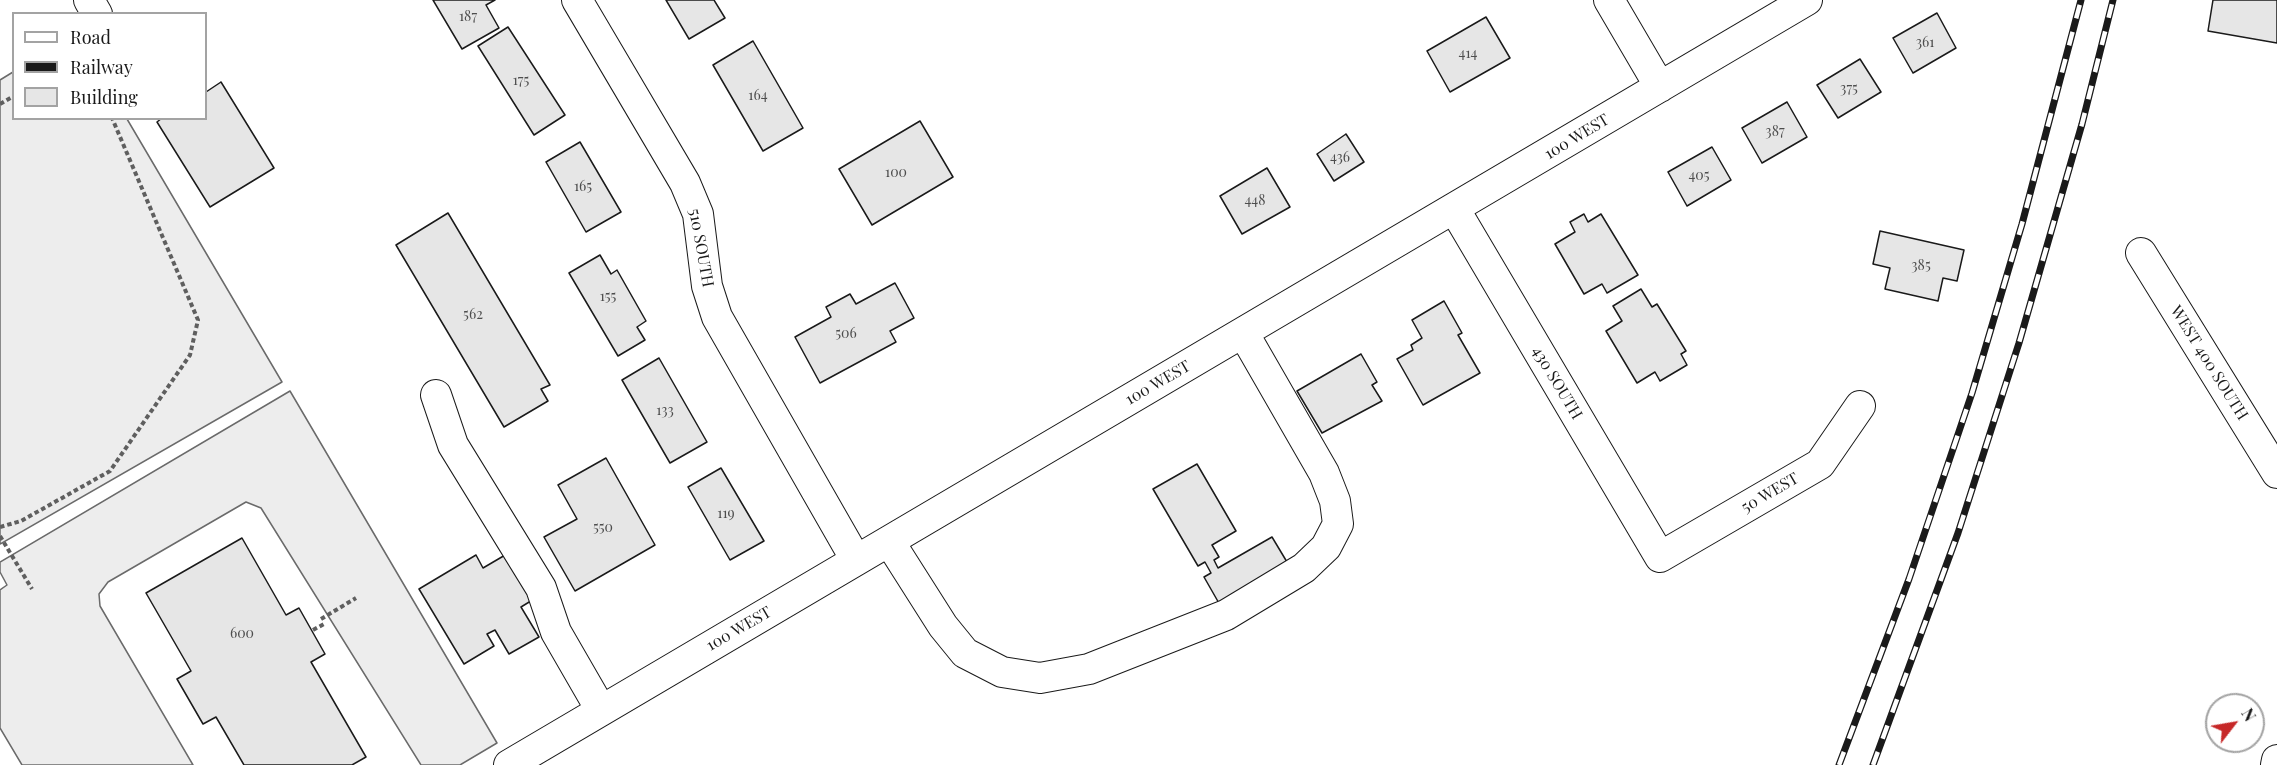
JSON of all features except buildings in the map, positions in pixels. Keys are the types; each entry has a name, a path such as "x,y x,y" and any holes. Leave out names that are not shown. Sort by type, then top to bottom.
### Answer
{"street":[{"name":"510 SOUTH","path":"577,0 685,183 698,214 707,286 717,317 856,560"},
{"path":"1610,0 1660,87"},
{"name":"100 WEST","path":"509,765 1455,210 1807,0"},
{"name":"430 SOUTH","path":"1455,210 1660,557"},
{"name":"WEST 400 SOUTH","path":"2141,253 2277,473"},
{"path":"888,541 943,626 965,652 1002,672 1040,678 1089,669 1226,615 1304,568 1326,547 1338,524 1335,501 1324,473 1244,334"},
{"path":"436,395 453,445 541,588 556,632 601,710"},
{"name":"50 WEST","path":"1660,557 1820,464 1860,406"},
{"path":"2276,765 2277,760"}],"path":[{"path":"0,526 21,521 110,471 190,355 198,320 113,120"},
{"path":"0,537 32,589"},
{"path":"313,630 322,621 357,598"}],"shaded area":[{"path":"12,73 12,120 128,120 282,382 0,544 0,80"},
{"path":"290,391 497,743 460,765 421,765 261,508 246,502 108,582 99,594 100,606 193,765 22,765 0,728 0,590 7,585 0,572 0,562"}],"railway":[{"path":"1839,765 1909,579 1972,393 2022,224 2081,0"},
{"path":"1873,765 1958,533 2019,343 2082,124 2113,0"}]}
